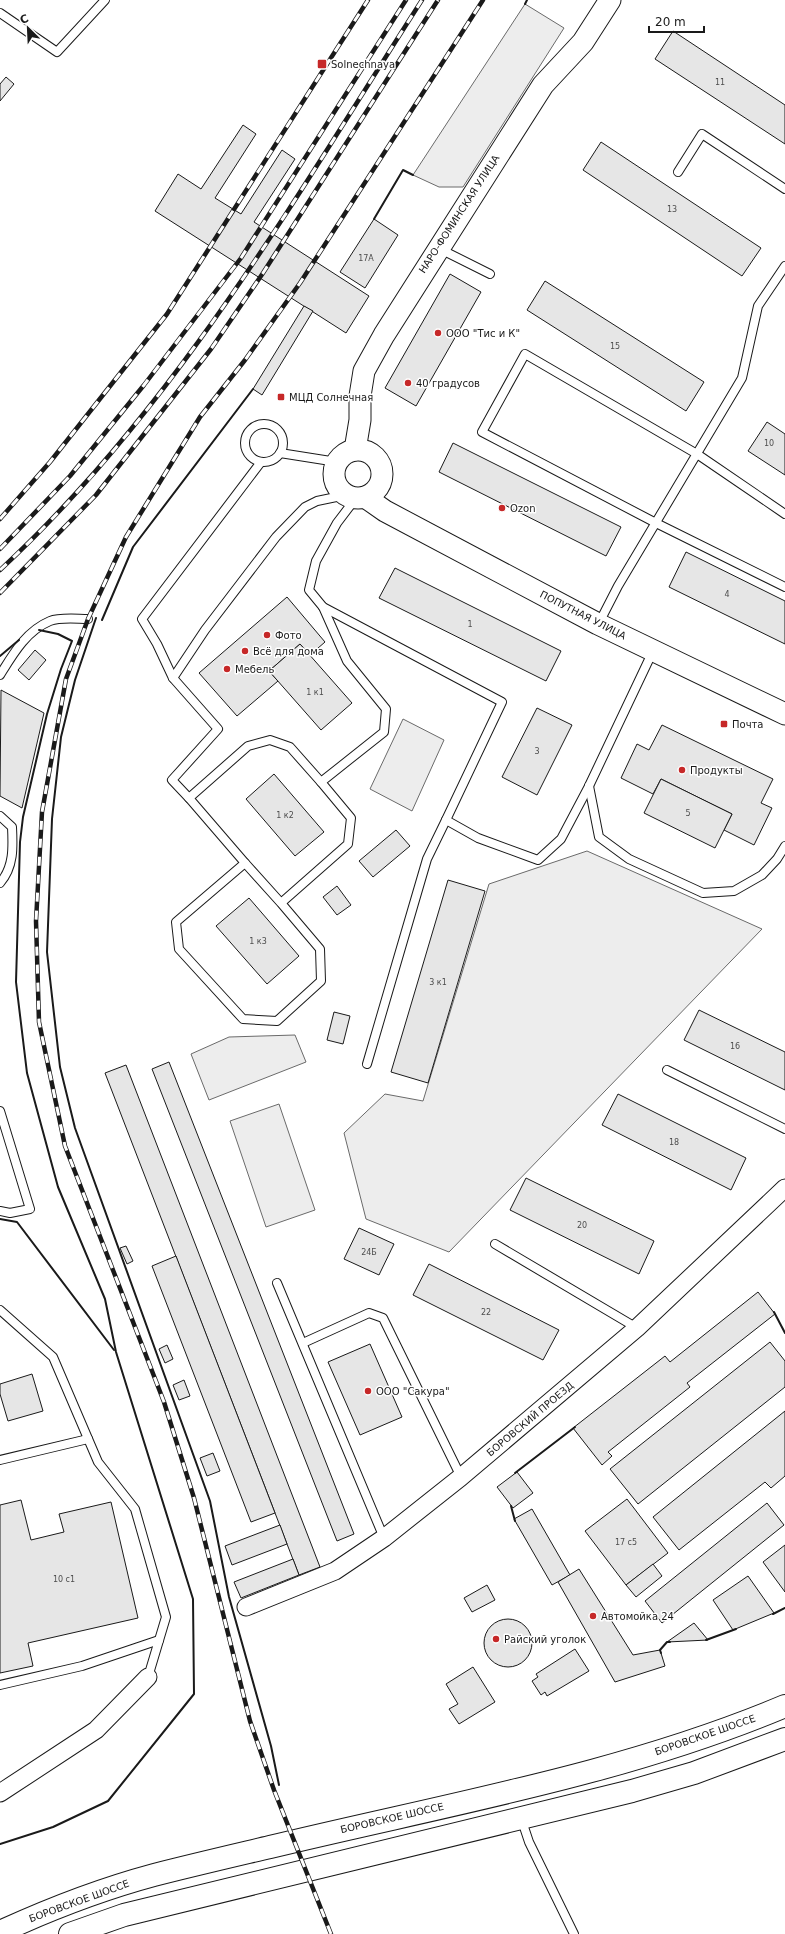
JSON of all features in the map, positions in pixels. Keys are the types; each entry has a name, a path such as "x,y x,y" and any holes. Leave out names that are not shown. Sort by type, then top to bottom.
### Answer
{"main road":[{"name":"БОРОВСКОЕ ШОССЕ","path":"0,1932 69,1903 154,1875 535,1785 636,1759 698,1739 785,1706"},
{"path":"70,1934 124,1915 632,1791 694,1773 785,1739"}],"street":[{"name":"НАРО-ФОМИНСКАЯ УЛИЦА","path":"355,450 360,420 360,396 364,371 384,335 437,248 542,85 583,42 610,0"},
{"path":"382,480 376,491 356,497 341,491 335,480 334,474 337,462 346,452 355,450 364,450 376,456 382,467 385,511"},
{"name":"ПОПУТНАЯ УЛИЦА","path":"356,497 598,624 785,714"},
{"name":"БОРОВСКИЙ ПРОЕЗД","path":"246,1607 335,1571 384,1538 461,1477 637,1328 785,1188"},
{"path":"0,1793 96,1730 148,1677"}],"lane":[{"path":"0,13 57,52 105,0"},
{"path":"678,172 702,134 785,189"},
{"path":"437,248 490,274"},
{"path":"598,624 618,586 742,378 758,306 785,266"},
{"path":"785,514 697,454 525,354 482,432 656,523 785,587"},
{"path":"266,424 279,431 283,440 280,453 271,461 261,462 248,455 244,446 246,436 256,425 266,424"},
{"path":"280,453 337,462"},
{"path":"245,863 176,922 179,949 243,1018 276,1021 321,981 320,949 281,903 172,780 218,729 173,678 157,644 142,619 261,462"},
{"path":"173,678 205,630 276,537 304,507 317,501 356,497"},
{"path":"321,782 384,732 386,709 348,661 323,607 309,590 316,561 336,523 356,497"},
{"path":"323,607 502,702 427,859 367,1064"},
{"path":"0,675 13,654 28,635 51,621 88,618"},
{"path":"446,820 478,838 538,860 561,839 589,786 653,651"},
{"path":"189,798 248,746 270,740 290,747 321,782 351,818 348,844 281,903"},
{"path":"589,786 599,837 628,859 703,894 734,891 762,875 777,859 785,846"},
{"path":"0,816 12,826 14,851 7,875 0,883"},
{"path":"667,1070 785,1129"},
{"path":"0,1112 30,1209 10,1213 0,1211"},
{"path":"495,1244 637,1328"},
{"path":"277,1283 384,1538"},
{"path":"0,1310 53,1357 98,1462 135,1509 166,1617 148,1677"},
{"path":"303,1344 369,1313 383,1318 461,1477"},
{"path":"0,1460 88,1439"},
{"path":"0,1685 82,1666 159,1640"},
{"path":"521,1817 529,1842 574,1934"}],"shaded area":[{"path":"525,4 564,28 463,187 439,187 413,175"},
{"path":"403,719 444,740 412,811 370,789"},
{"path":"587,851 762,929 449,1252 366,1219 344,1133 385,1094 423,1101 489,884"},
{"path":"295,1035 306,1062 209,1100 191,1054 229,1037"},
{"path":"279,1104 315,1210 266,1227 230,1121"}],"building":[{"path":"673,31 785,105 785,144 655,59"},
{"path":"6,77 14,84 0,101 0,84"},
{"path":"243,125 256,134 215,198 241,214 282,150 295,159 254,222 369,296 346,333 155,211 178,174 201,189"},
{"path":"601,142 761,248 742,276 583,170"},
{"path":"374,219 398,235 365,288 340,272"},
{"path":"450,274 481,292 416,406 385,388"},
{"path":"545,281 704,382 686,411 527,310"},
{"path":"304,306 313,311 262,395 253,389"},
{"path":"767,422 785,434 785,475 748,451"},
{"path":"453,443 621,527 606,556 439,472"},
{"path":"686,552 785,601 785,644 669,587"},
{"path":"395,568 561,651 546,681 379,598"},
{"path":"287,597 325,642 310,655 300,644 269,671 278,681 237,716 199,673"},
{"path":"300,644 352,703 321,730 269,671"},
{"path":"35,650 46,660 29,680 18,670"},
{"path":"1,690 44,713 22,808 0,796"},
{"path":"537,708 572,725 537,795 502,777"},
{"path":"662,725 773,779 761,803 772,808 754,845 724,830 732,814 661,779 653,794 621,778 637,744 649,750"},
{"path":"274,774 324,832 295,856 246,799"},
{"path":"661,779 732,814 715,848 644,813"},
{"path":"396,830 410,846 373,877 359,861"},
{"path":"448,880 485,891 428,1083 391,1072"},
{"path":"337,886 351,905 337,915 323,897"},
{"path":"249,898 299,956 267,984 216,926"},
{"path":"699,1010 785,1052 785,1090 684,1040"},
{"path":"334,1012 350,1016 343,1044 327,1040"},
{"path":"169,1062 354,1534 337,1541 152,1069"},
{"path":"126,1065 320,1567 299,1575 105,1073"},
{"path":"618,1094 746,1158 731,1190 602,1125"},
{"path":"526,1178 654,1241 639,1274 510,1210"},
{"path":"359,1228 394,1244 379,1275 344,1259"},
{"path":"126,1246 133,1261 127,1264 120,1248"},
{"path":"176,1256 275,1513 251,1522 152,1266"},
{"path":"429,1264 559,1330 543,1360 413,1295"},
{"path":"758,1292 775,1314 687,1383 690,1387 608,1452 612,1456 602,1465 573,1428 665,1356 670,1362"},
{"path":"770,1342 785,1361 785,1387 638,1504 610,1469"},
{"path":"370,1344 402,1417 360,1435 328,1362"},
{"path":"167,1345 173,1359 165,1363 159,1349"},
{"path":"32,1374 43,1411 8,1421 0,1394 0,1384"},
{"path":"184,1380 190,1396 179,1400 173,1385"},
{"path":"785,1411 785,1476 771,1488 765,1482 679,1550 653,1517"},
{"path":"213,1453 220,1471 207,1476 200,1458"},
{"path":"517,1472 533,1493 513,1508 497,1487"},
{"path":"627,1499 668,1553 626,1585 585,1531"},
{"path":"21,1500 31,1540 64,1532 59,1514 111,1502 138,1618 28,1643 33,1666 0,1673 0,1505"},
{"path":"767,1503 784,1525 662,1623 645,1601"},
{"path":"532,1509 570,1575 552,1585 514,1519"},
{"path":"280,1525 287,1544 232,1565 225,1546"},
{"path":"785,1545 785,1592 763,1562"},
{"path":"293,1559 299,1575 241,1598 234,1582"},
{"path":"653,1564 662,1576 636,1597 626,1585"},
{"name":"Автомойка 24","path":"579,1569 633,1655 660,1650 665,1666 615,1682 558,1582"},
{"path":"748,1576 774,1613 733,1630 713,1600"},
{"path":"487,1585 495,1600 472,1612 464,1598"},
{"path":"503,1619 513,1619 525,1626 532,1638 532,1648 525,1660 513,1667 503,1667 495,1663 488,1656 484,1648 484,1638 488,1630 495,1623"},
{"path":"694,1623 708,1640 667,1642"},
{"path":"575,1649 589,1671 547,1696 545,1692 541,1695 532,1681 538,1677 536,1674"},
{"path":"473,1667 495,1702 459,1724 449,1709 458,1704 446,1684"}],"railway":[{"path":"0,519 50,462 167,314 368,0"},
{"path":"0,549 70,476 144,385 241,258 406,0"},
{"path":"0,570 63,507 122,440 177,371 279,225 422,0"},
{"path":"0,593 96,495 211,349 263,273 438,0"},
{"path":"331,1934 274,1790 250,1721 194,1498 164,1402 65,1146 39,1022 36,921 42,812 66,679 88,619 126,537 200,417 245,360 300,283 483,0"}],"wall":[{"path":"525,4 527,0"},
{"path":"374,219 403,170 413,175"},
{"path":"102,620 133,547 253,389"},
{"path":"96,618 75,680 61,737 52,819 47,952 60,1067 75,1128 210,1501 229,1597 271,1746 279,1785"},
{"path":"0,1844 53,1827 108,1801 194,1694 193,1599 116,1352 105,1299 58,1187 27,1073 16,982 20,842 23,817 47,714 61,669 72,641 58,634 39,630"},
{"path":"0,656 19,640"},
{"path":"0,1219 17,1222 114,1350"},
{"path":"774,1312 785,1333"},
{"path":"515,1473 575,1427"},
{"path":"511,1506 515,1521"},
{"path":"773,1614 785,1608"},
{"path":"706,1640 736,1629"},
{"path":"661,1653 660,1650 667,1642 670,1642"}],"place":[{"name":"Solnechnaya","path":"322,64"},
{"name":"ООО \"Тис и К\"","path":"438,333"},
{"name":"40 градусов","path":"408,383"},
{"name":"МЦД Солнечная","path":"281,397"},
{"name":"Ozon","path":"502,508"},
{"name":"Фото","path":"267,635"},
{"name":"Всё для дома","path":"245,651"},
{"name":"Мебель","path":"227,669"},
{"name":"Почта","path":"724,724"},
{"name":"Продукты","path":"682,770"},
{"name":"ООО \"Сакура\"","path":"368,1391"},
{"name":"Автомойка 24","path":"593,1616"},
{"name":"Райский уголок","path":"496,1639"}]}
